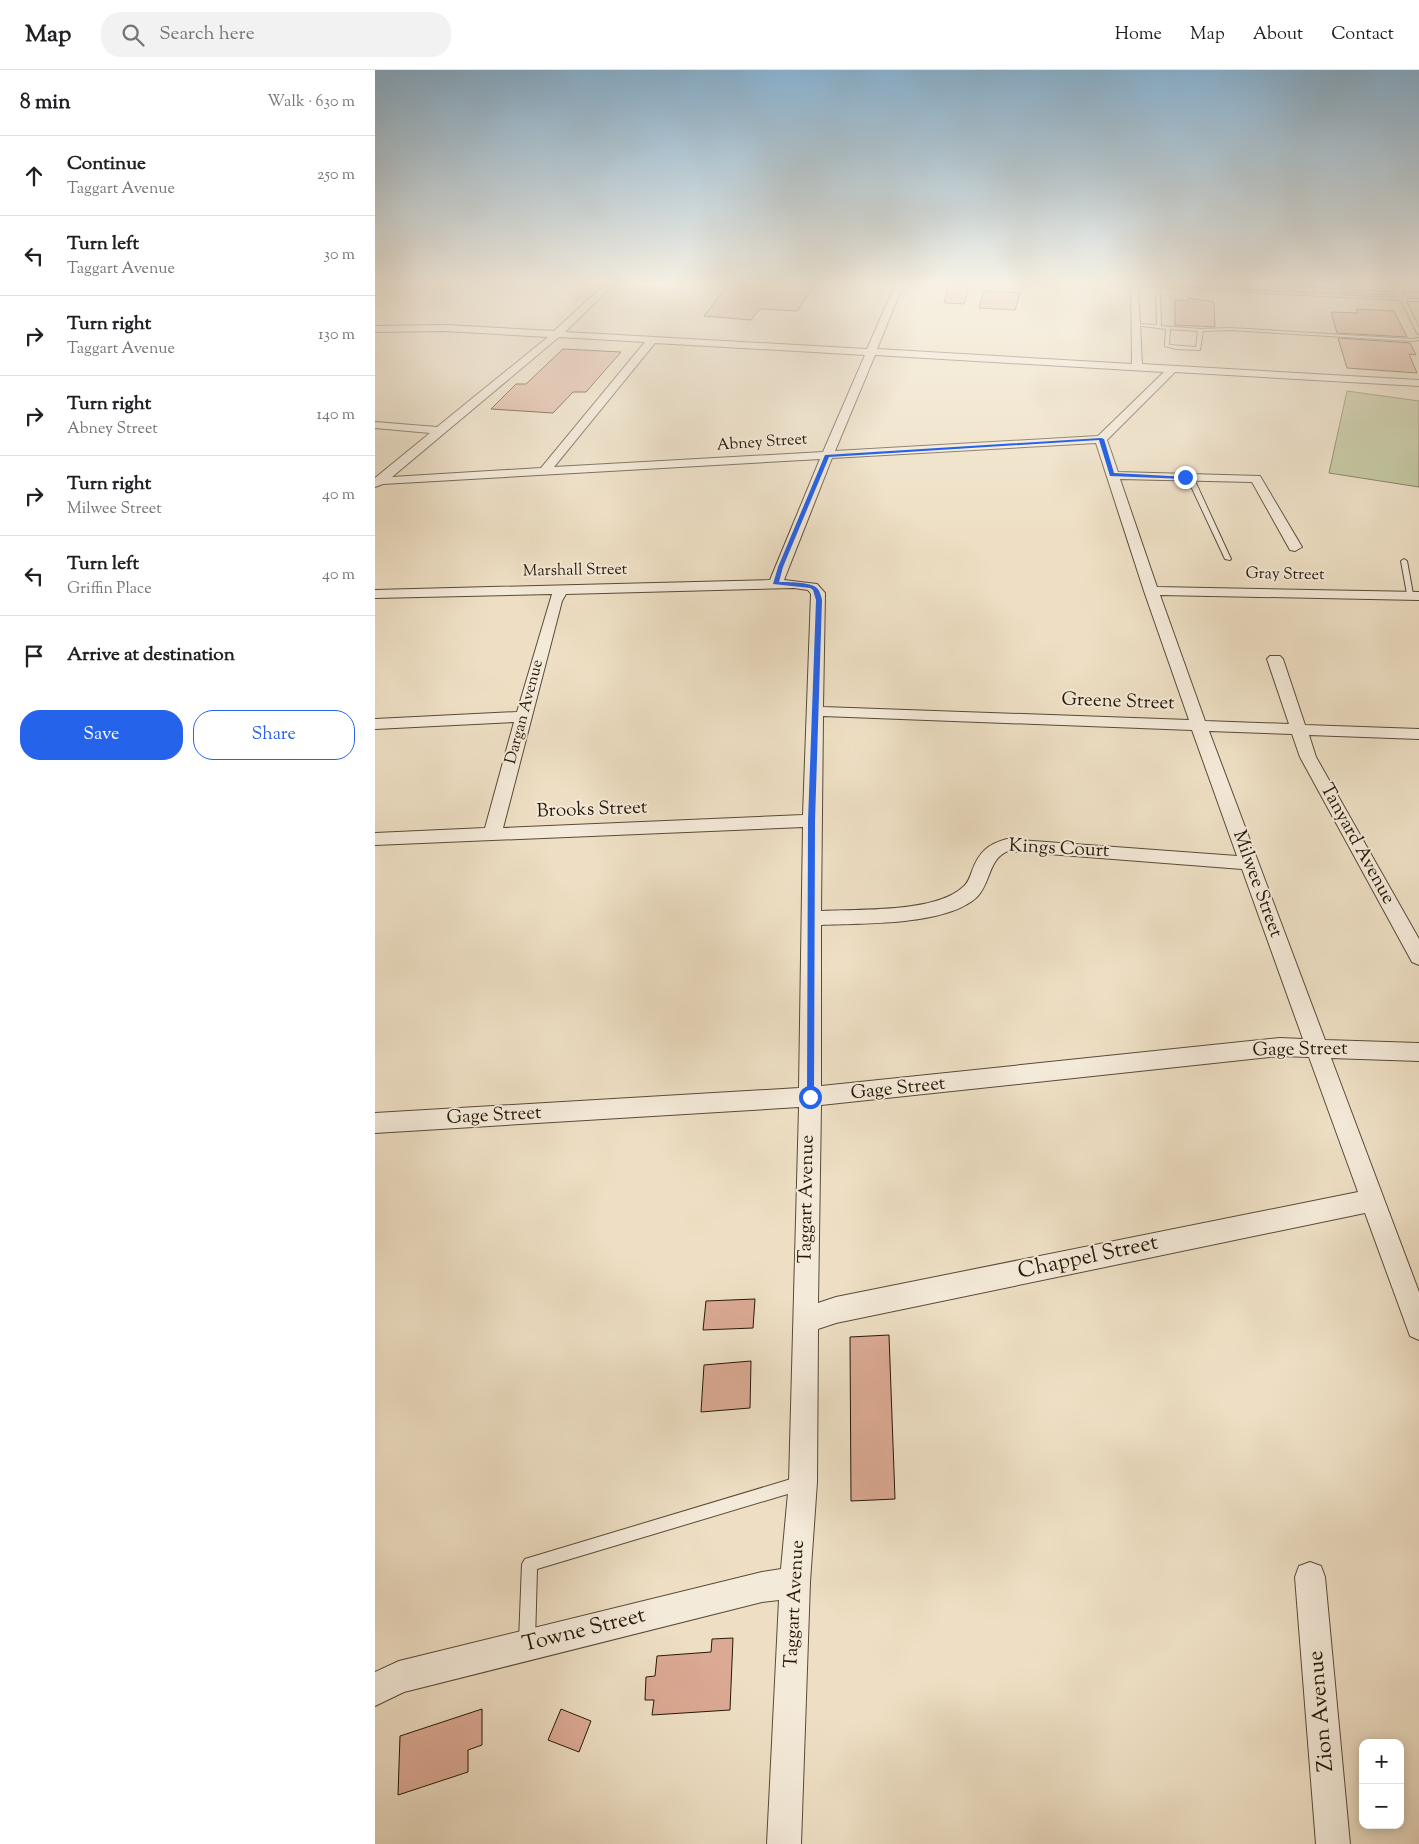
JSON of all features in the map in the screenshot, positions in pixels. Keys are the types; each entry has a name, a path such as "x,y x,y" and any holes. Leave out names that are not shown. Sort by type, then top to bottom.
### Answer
{"street":[{"path":"377,483 516,368"},
{"path":"544,472 629,368"},
{"path":"776,584 781,567 864,368"},
{"path":"1151,368 1419,383"},
{"path":"1101,439 1173,369"},
{"path":"375,425 440,431"},
{"name":"Abney Street","path":"377,483 1101,439"},
{"name":"Milwee Street","path":"1101,439 1151,591 1199,726 1419,1327"},
{"path":"1112,474 1256,479 1295,547"},
{"name":"Marshall Street","path":"375,594 776,584"},
{"name":"Taggart Avenue","path":"776,584 802,584 812,587 818,594 811,821 810,1097 803,1482 795,1582 785,1844"},
{"name":"Dargan Avenue","path":"492,835 555,601 561,589"},
{"name":"Gray Street","path":"1151,591 1414,595"},
{"name":"Tanyard Avenue","path":"1275,659 1308,757 1419,957"},
{"name":"Greene Street","path":"815,711 1419,734"},
{"path":"375,724 524,718"},
{"name":"Brooks Street","path":"375,839 811,821"},
{"name":"Kings Court","path":"810,919 912,912 950,904 972,892 980,880 985,858 999,847 1007,845 1249,862"},
{"name":"Gage Street","path":"375,1123 810,1097 1280,1047 1419,1052"},
{"name":"Chappel Street","path":"805,1320 836,1310 1373,1200"},
{"name":"Zion Avenue","path":"1310,1577 1333,1844"},
{"name":"Towne Street","path":"375,1690 399,1678 527,1645 762,1587 795,1582"}],"lane":[{"path":"1185,477 1192,481 1228,559"},
{"path":"1404,561 1414,595"},
{"path":"527,1645 530,1564 803,1482"}],"green space":[{"path":"1347,391 1419,401 1419,487 1329,473"}],"building":[{"path":"543,368 607,368 586,392 573,392 553,413 491,409 516,384 526,384"},
{"path":"1347,368 1415,368 1417,373"},
{"path":"755,1299 753,1328 703,1330 706,1301"},
{"path":"889,1335 895,1499 851,1501 850,1337"},
{"path":"751,1361 750,1408 701,1412 704,1365"},
{"path":"733,1638 730,1710 652,1715 654,1700 645,1700 646,1677 655,1676 657,1656 711,1652 712,1639"},
{"path":"482,1709 482,1745 468,1750 468,1772 398,1795 400,1736"},
{"path":"561,1709 591,1721 579,1752 548,1740"}],"route":[{"path":"810,1097 811,821 819,600 816,589 812,587 802,584 776,584 781,567 827,455 1101,439 1112,474 1185,477"}]}
